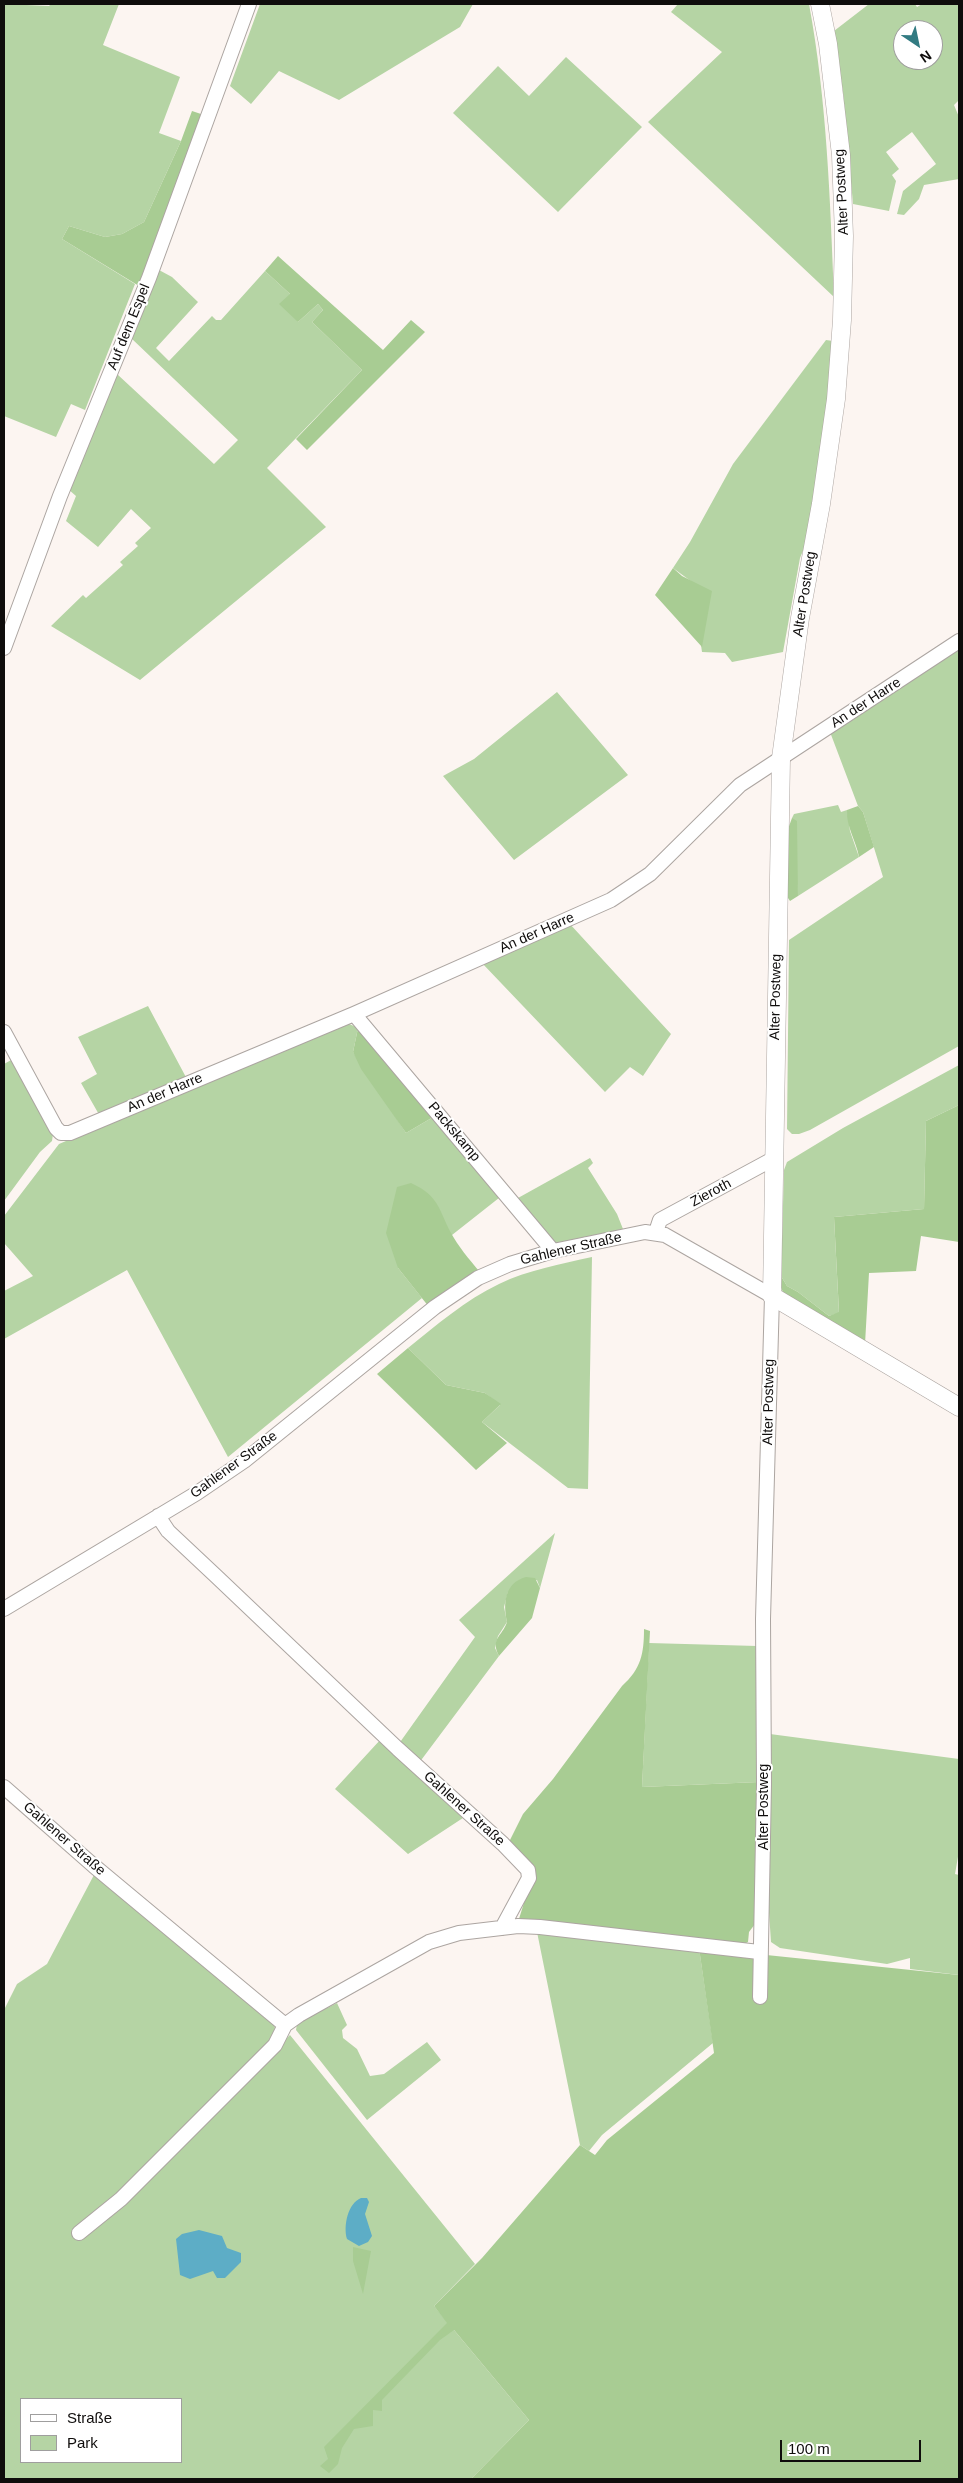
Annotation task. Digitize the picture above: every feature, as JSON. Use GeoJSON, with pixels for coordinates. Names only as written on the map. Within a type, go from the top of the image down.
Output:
{"type":"FeatureCollection","features":[{"type":"Feature","properties":{"kind":"main road","name":"Alter Postweg"},"geometry":{"type":"LineString","coordinates":[[772,1296],[781,758],[800,618],[821,504],[836,399],[842,320],[844,236],[841,155],[832,71],[820,4]]}},
{"type":"Feature","properties":{"kind":"main road"},"geometry":{"type":"LineString","coordinates":[[772,1296],[959,1407]]}},
{"type":"Feature","properties":{"kind":"street","name":"Auf dem Espel"},"geometry":{"type":"LineString","coordinates":[[4,648],[60,496],[148,278],[248,4]]}},
{"type":"Feature","properties":{"kind":"street","name":"An der Harre"},"geometry":{"type":"LineString","coordinates":[[4,1032],[56,1128],[61,1133],[70,1133],[354,1014],[611,900],[650,874],[740,785],[959,641]]}},
{"type":"Feature","properties":{"kind":"street","name":"Packskamp"},"geometry":{"type":"LineString","coordinates":[[354,1014],[553,1251]]}},
{"type":"Feature","properties":{"kind":"street","name":"Zieroth"},"geometry":{"type":"LineString","coordinates":[[656,1232],[660,1220],[773,1159]]}},
{"type":"Feature","properties":{"kind":"street","name":"Gahlener Straße"},"geometry":{"type":"LineString","coordinates":[[4,1610],[244,1461],[435,1307],[478,1278],[510,1264],[553,1251],[645,1232],[656,1232]]}},
{"type":"Feature","properties":{"kind":"street"},"geometry":{"type":"LineString","coordinates":[[656,1232],[772,1296]]}},
{"type":"Feature","properties":{"kind":"street","name":"Alter Postweg"},"geometry":{"type":"LineString","coordinates":[[760,1997],[759,1952],[764,1822],[763,1619],[772,1296]]}},
{"type":"Feature","properties":{"kind":"street","name":"Gahlener Straße"},"geometry":{"type":"LineString","coordinates":[[158,1516],[168,1531],[217,1578],[398,1749],[503,1844],[528,1870],[529,1878],[502,1928]]}},
{"type":"Feature","properties":{"kind":"street","name":"Gahlener Straße"},"geometry":{"type":"LineString","coordinates":[[4,1787],[94,1866],[285,2025]]}},
{"type":"Feature","properties":{"kind":"street"},"geometry":{"type":"LineString","coordinates":[[79,2233],[121,2199],[275,2045],[285,2025],[334,1993],[430,1942],[459,1933],[502,1928],[540,1927],[759,1952]]}},
{"type":"Feature","properties":{"kind":"green space"},"geometry":{"type":"Polygon","coordinates":[[[4,4],[49,6],[51,4],[119,4],[103,45],[180,77],[159,133],[181,141],[144,222],[122,234],[105,237],[69,226],[62,239],[135,284],[85,410],[71,404],[56,437],[4,416],[4,4]]]}},
{"type":"Feature","properties":{"kind":"green space"},"geometry":{"type":"Polygon","coordinates":[[[260,4],[473,4],[460,27],[339,100],[279,71],[251,104],[230,86],[260,4]]]}},
{"type":"Feature","properties":{"kind":"green space"},"geometry":{"type":"Polygon","coordinates":[[[678,4],[809,4],[824,113],[834,297],[648,122],[722,52],[671,12],[678,4]]]}},
{"type":"Feature","properties":{"kind":"green space"},"geometry":{"type":"Polygon","coordinates":[[[869,4],[915,4],[917,7],[922,4],[959,4],[959,100],[954,105],[959,117],[959,179],[924,185],[919,199],[904,215],[897,214],[903,191],[936,164],[912,132],[886,152],[899,169],[892,175],[896,181],[889,211],[853,204],[843,92],[834,31],[869,4]]]}},
{"type":"Feature","properties":{"kind":"green space"},"geometry":{"type":"Polygon","coordinates":[[[566,57],[642,127],[558,212],[453,113],[498,66],[529,96],[566,57]]]}},
{"type":"Feature","properties":{"kind":"green space"},"geometry":{"type":"Polygon","coordinates":[[[192,111],[204,115],[139,286],[62,239],[69,226],[105,237],[122,234],[144,222],[181,141],[192,111]]]}},
{"type":"Feature","properties":{"kind":"green space"},"geometry":{"type":"Polygon","coordinates":[[[278,256],[383,350],[411,320],[425,332],[307,450],[296,439],[362,370],[312,322],[323,310],[318,304],[298,322],[279,304],[290,294],[265,271],[278,256]]]}},
{"type":"Feature","properties":{"kind":"green space"},"geometry":{"type":"Polygon","coordinates":[[[159,270],[172,277],[198,302],[156,348],[169,361],[212,316],[216,320],[221,320],[265,271],[290,294],[298,322],[318,304],[323,310],[312,322],[362,370],[267,468],[326,527],[140,680],[51,626],[83,595],[86,598],[123,565],[120,562],[138,546],[135,543],[151,528],[131,509],[98,547],[66,521],[76,496],[68,489],[117,374],[214,464],[238,440],[131,338],[159,270]]]}},
{"type":"Feature","properties":{"kind":"green space"},"geometry":{"type":"Polygon","coordinates":[[[826,340],[833,341],[836,344],[807,541],[800,558],[783,652],[732,662],[725,653],[702,652],[692,582],[673,568],[690,542],[733,464],[826,340]]]}},
{"type":"Feature","properties":{"kind":"green space"},"geometry":{"type":"Polygon","coordinates":[[[673,568],[682,576],[712,591],[702,647],[655,595],[673,568]]]}},
{"type":"Feature","properties":{"kind":"green space"},"geometry":{"type":"Polygon","coordinates":[[[958,646],[959,1046],[810,1130],[799,1134],[792,1134],[787,1129],[789,940],[883,877],[863,812],[858,806],[830,732],[958,646]]]}},
{"type":"Feature","properties":{"kind":"green space"},"geometry":{"type":"Polygon","coordinates":[[[557,692],[628,775],[514,860],[443,776],[474,759],[557,692]]]}},
{"type":"Feature","properties":{"kind":"green space"},"geometry":{"type":"Polygon","coordinates":[[[838,805],[841,812],[847,810],[850,831],[859,857],[798,896],[792,818],[794,814],[838,805]]]}},
{"type":"Feature","properties":{"kind":"green space"},"geometry":{"type":"Polygon","coordinates":[[[858,806],[863,812],[874,847],[859,857],[847,816],[847,810],[858,806]]]}},
{"type":"Feature","properties":{"kind":"green space"},"geometry":{"type":"Polygon","coordinates":[[[792,818],[797,821],[798,896],[790,901],[788,898],[788,829],[792,818]]]}},
{"type":"Feature","properties":{"kind":"green space"},"geometry":{"type":"Polygon","coordinates":[[[569,923],[671,1034],[643,1076],[630,1067],[605,1092],[481,962],[569,923]]]}},
{"type":"Feature","properties":{"kind":"green space"},"geometry":{"type":"Polygon","coordinates":[[[148,1006],[188,1081],[101,1118],[81,1083],[97,1074],[78,1037],[148,1006]]]}},
{"type":"Feature","properties":{"kind":"green space"},"geometry":{"type":"Polygon","coordinates":[[[345,1022],[358,1028],[353,1052],[406,1133],[435,1116],[504,1194],[452,1235],[398,1268],[422,1298],[228,1457],[127,1270],[4,1339],[4,1291],[33,1276],[4,1243],[4,1216],[59,1144],[345,1022]]]}},
{"type":"Feature","properties":{"kind":"green space"},"geometry":{"type":"Polygon","coordinates":[[[358,1028],[435,1116],[406,1133],[361,1069],[353,1052],[358,1028]]]}},
{"type":"Feature","properties":{"kind":"green space"},"geometry":{"type":"Polygon","coordinates":[[[13,1059],[53,1134],[52,1141],[40,1152],[4,1201],[4,1064],[13,1059]]]}},
{"type":"Feature","properties":{"kind":"green space"},"geometry":{"type":"Polygon","coordinates":[[[959,1065],[959,1105],[926,1121],[924,1209],[834,1217],[839,1313],[829,1316],[798,1292],[787,1286],[781,1276],[784,1170],[787,1162],[843,1128],[959,1065]]]}},
{"type":"Feature","properties":{"kind":"green space"},"geometry":{"type":"Polygon","coordinates":[[[959,1105],[959,1242],[921,1236],[916,1271],[869,1273],[865,1344],[785,1297],[777,1278],[781,1276],[787,1286],[798,1292],[829,1316],[839,1312],[834,1217],[924,1209],[926,1121],[959,1105]]]}},
{"type":"Feature","properties":{"kind":"green space"},"geometry":{"type":"Polygon","coordinates":[[[590,1158],[593,1163],[588,1168],[617,1214],[623,1229],[555,1244],[518,1198],[590,1158]]]}},
{"type":"Feature","properties":{"kind":"green space"},"geometry":{"type":"Polygon","coordinates":[[[411,1183],[433,1198],[454,1238],[479,1271],[429,1307],[398,1268],[386,1233],[397,1187],[411,1183]]]}},
{"type":"Feature","properties":{"kind":"green space"},"geometry":{"type":"Polygon","coordinates":[[[592,1257],[588,1489],[568,1488],[482,1422],[500,1405],[485,1393],[446,1385],[408,1348],[463,1305],[499,1284],[533,1271],[592,1257]]]}},
{"type":"Feature","properties":{"kind":"green space"},"geometry":{"type":"Polygon","coordinates":[[[408,1348],[446,1385],[485,1393],[501,1404],[482,1422],[507,1443],[476,1470],[377,1374],[408,1348]]]}},
{"type":"Feature","properties":{"kind":"green space"},"geometry":{"type":"Polygon","coordinates":[[[555,1533],[540,1588],[537,1580],[508,1592],[504,1607],[507,1622],[498,1636],[495,1648],[499,1656],[419,1763],[398,1745],[475,1637],[459,1620],[555,1533]]]}},
{"type":"Feature","properties":{"kind":"green space"},"geometry":{"type":"Polygon","coordinates":[[[526,1577],[535,1578],[540,1588],[532,1618],[499,1656],[496,1641],[507,1622],[505,1601],[509,1589],[513,1584],[526,1577]]]}},
{"type":"Feature","properties":{"kind":"green space"},"geometry":{"type":"Polygon","coordinates":[[[644,1629],[650,1631],[642,1787],[759,1782],[755,1924],[749,1932],[748,1942],[740,1946],[518,1922],[534,1871],[508,1844],[523,1814],[553,1779],[637,1667],[642,1654],[644,1629]]]}},
{"type":"Feature","properties":{"kind":"green space"},"geometry":{"type":"Polygon","coordinates":[[[649,1643],[757,1646],[759,1782],[642,1787],[649,1643]]]}},
{"type":"Feature","properties":{"kind":"green space"},"geometry":{"type":"Polygon","coordinates":[[[770,1734],[959,1759],[959,1851],[955,1874],[959,1875],[959,1975],[910,1969],[910,1958],[887,1964],[780,1948],[771,1942],[768,1898],[770,1734]]]}},
{"type":"Feature","properties":{"kind":"green space"},"geometry":{"type":"Polygon","coordinates":[[[381,1739],[466,1816],[408,1854],[335,1789],[381,1739]]]}},
{"type":"Feature","properties":{"kind":"green space"},"geometry":{"type":"Polygon","coordinates":[[[95,1873],[273,2021],[275,2028],[271,2042],[86,2235],[290,2035],[475,2264],[434,2306],[529,2420],[471,2479],[4,2479],[4,2010],[17,1984],[47,1964],[95,1873]]]}},
{"type":"Feature","properties":{"kind":"green space"},"geometry":{"type":"Polygon","coordinates":[[[537,1932],[699,1948],[713,2043],[602,2135],[589,2151],[580,2145],[537,1932]]]}},
{"type":"Feature","properties":{"kind":"green space"},"geometry":{"type":"Polygon","coordinates":[[[699,1948],[959,1975],[959,2479],[471,2479],[529,2420],[454,2330],[440,2340],[382,2400],[382,2411],[373,2410],[373,2426],[354,2429],[342,2448],[338,2464],[329,2473],[320,2466],[328,2459],[324,2447],[447,2323],[434,2306],[482,2258],[580,2145],[595,2155],[607,2140],[714,2053],[699,1948]]]}},
{"type":"Feature","properties":{"kind":"green space"},"geometry":{"type":"Polygon","coordinates":[[[324,2002],[327,2008],[337,2003],[347,2025],[342,2030],[343,2038],[357,2049],[370,2076],[384,2074],[427,2042],[441,2060],[367,2120],[296,2030],[297,2024],[324,2002]]]}},
{"type":"Feature","properties":{"kind":"green space"},"geometry":{"type":"Polygon","coordinates":[[[353,2247],[371,2251],[363,2294],[353,2261],[353,2247]]]}},
{"type":"Feature","properties":{"kind":"water"},"geometry":{"type":"Polygon","coordinates":[[[361,2198],[367,2198],[369,2202],[365,2214],[372,2236],[368,2242],[359,2246],[347,2239],[346,2222],[353,2205],[361,2198]]]}},
{"type":"Feature","properties":{"kind":"water"},"geometry":{"type":"Polygon","coordinates":[[[199,2230],[222,2236],[227,2248],[241,2253],[241,2262],[225,2278],[217,2278],[213,2271],[190,2279],[180,2275],[176,2239],[182,2234],[199,2230]]]}}]}
